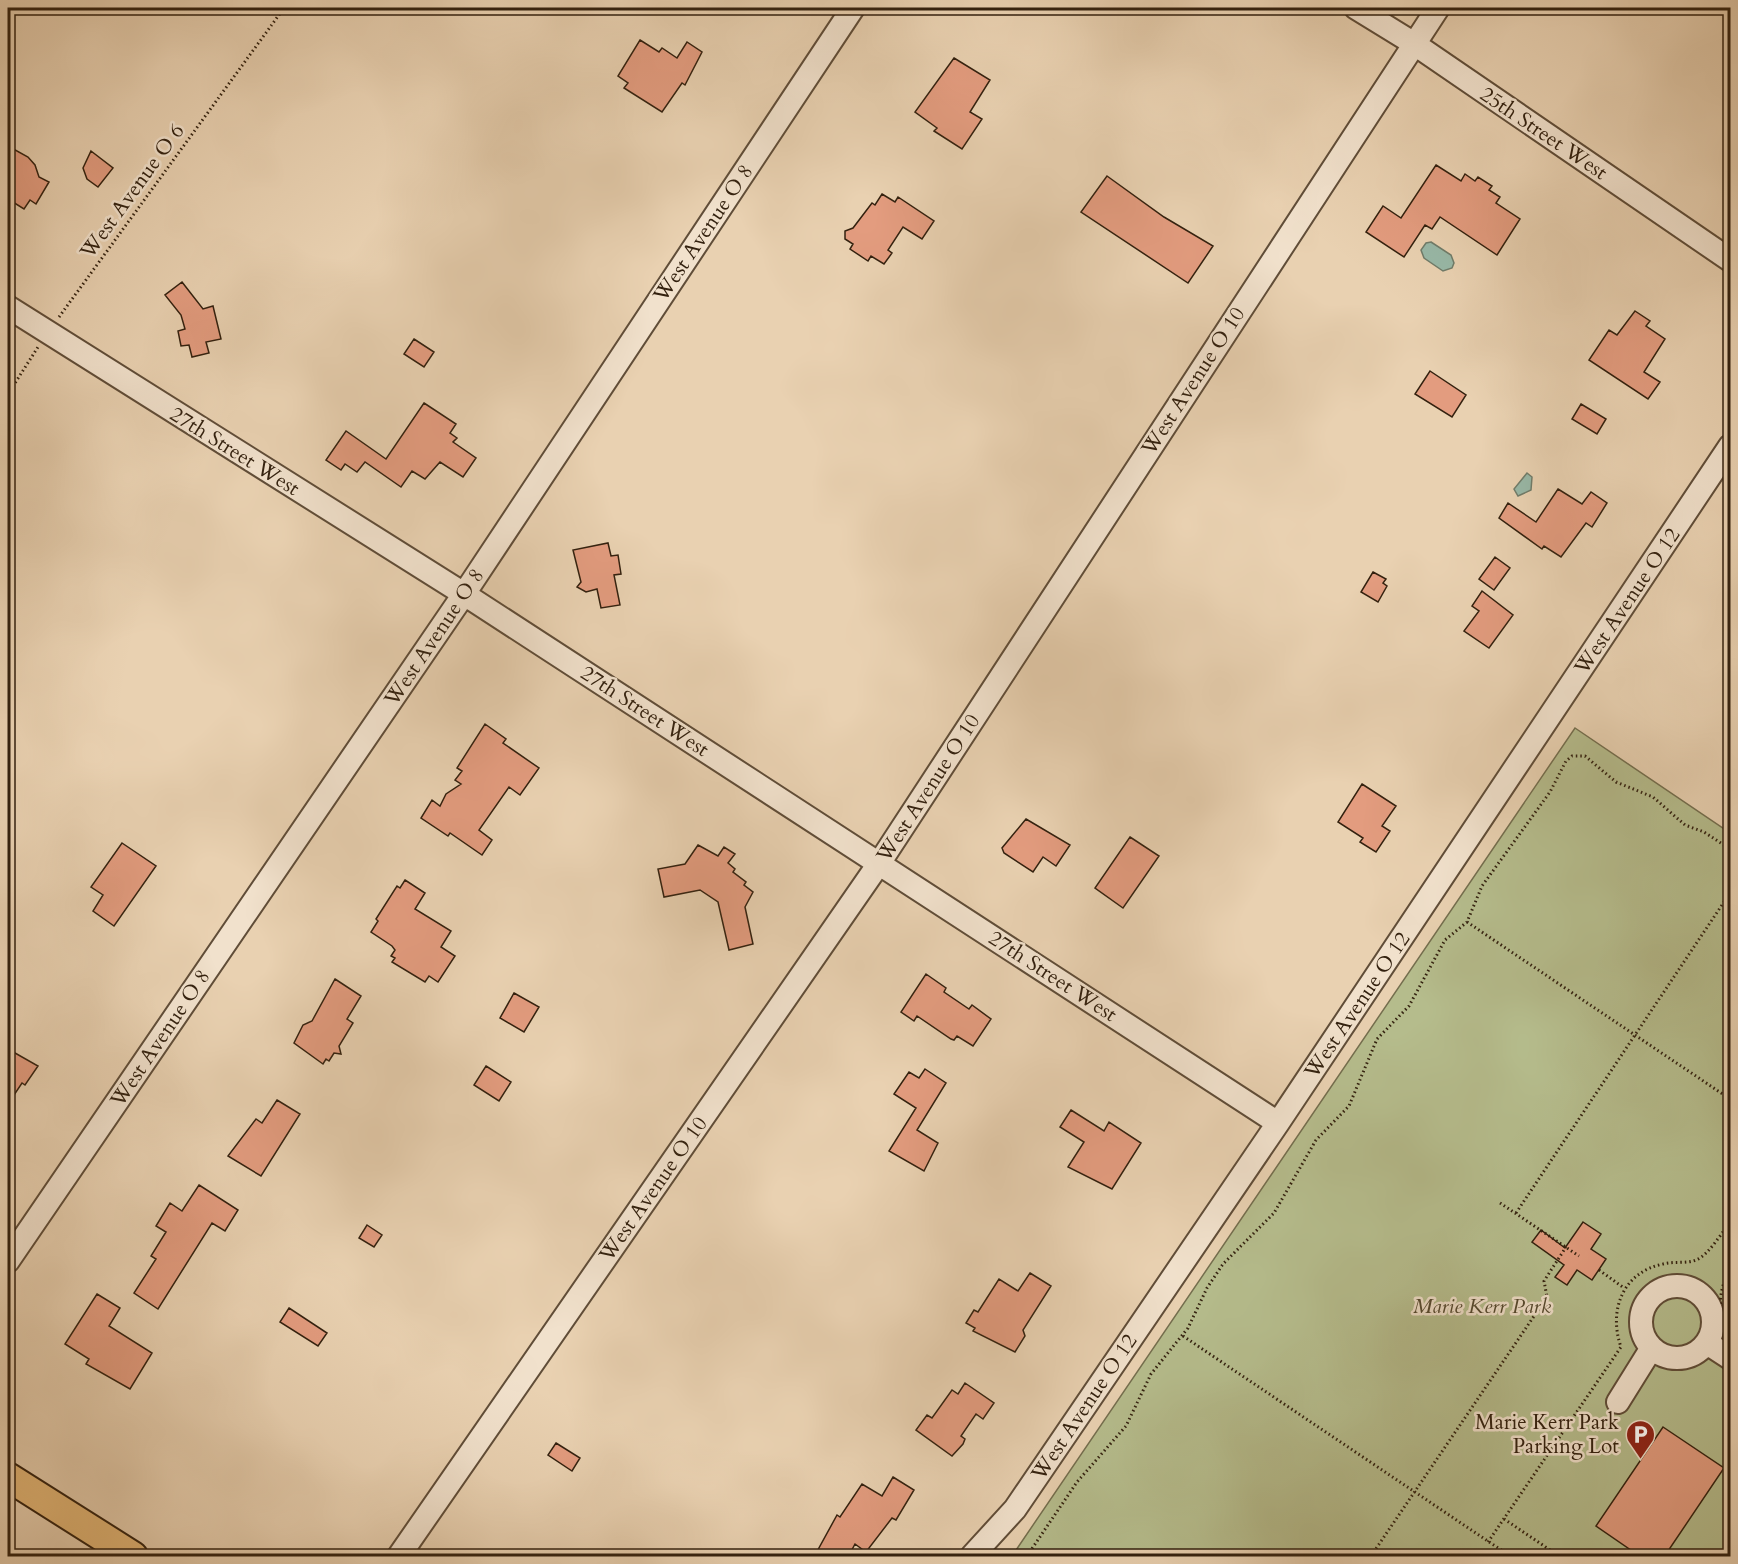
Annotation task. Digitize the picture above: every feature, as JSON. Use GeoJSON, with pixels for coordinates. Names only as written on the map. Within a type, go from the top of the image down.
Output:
{"type":"FeatureCollection","features":[{"type":"Feature","properties":{"kind":"main road"},"geometry":{"type":"LineString","coordinates":[[8,1477],[133,1557]]}},
{"type":"Feature","properties":{"kind":"street","name":"West Avenue O 8"},"geometry":{"type":"LineString","coordinates":[[8,1261],[464,594],[853,8]]}},
{"type":"Feature","properties":{"kind":"street","name":"25th Street West"},"geometry":{"type":"LineString","coordinates":[[1356,8],[1413,44],[1731,260]]}},
{"type":"Feature","properties":{"kind":"street","name":"West Avenue O 10"},"geometry":{"type":"LineString","coordinates":[[399,1557],[880,862],[1438,8]]}},
{"type":"Feature","properties":{"kind":"street","name":"27th Street West"},"geometry":{"type":"LineString","coordinates":[[8,307],[464,594],[880,862],[1278,1123]]}},
{"type":"Feature","properties":{"kind":"street","name":"West Avenue O 12"},"geometry":{"type":"LineString","coordinates":[[972,1557],[1015,1509],[1278,1123],[1731,446]]}},
{"type":"Feature","properties":{"kind":"street"},"geometry":{"type":"LineString","coordinates":[[1674,1286],[1698,1292],[1712,1310],[1714,1321],[1707,1343],[1699,1352],[1687,1358],[1674,1359],[1662,1356],[1652,1349],[1641,1328],[1641,1316],[1653,1295],[1674,1286]]}},
{"type":"Feature","properties":{"kind":"street"},"geometry":{"type":"LineString","coordinates":[[1707,1343],[1731,1358]]}},
{"type":"Feature","properties":{"kind":"street"},"geometry":{"type":"LineString","coordinates":[[1618,1402],[1652,1349]]}},
{"type":"Feature","properties":{"kind":"path","name":"West Avenue O 6"},"geometry":{"type":"LineString","coordinates":[[8,394],[47,333],[284,8]]}},
{"type":"Feature","properties":{"kind":"path"},"geometry":{"type":"LineString","coordinates":[[1027,1557],[1077,1482],[1120,1435],[1151,1374],[1183,1336],[1207,1288],[1223,1264],[1274,1213],[1316,1140],[1349,1106],[1361,1083],[1371,1050],[1377,1039],[1409,1006],[1439,948],[1467,922],[1476,894],[1550,792],[1566,761],[1580,754],[1589,758],[1616,783],[1648,794],[1685,825],[1704,832],[1731,849]]}},
{"type":"Feature","properties":{"kind":"path"},"geometry":{"type":"LineString","coordinates":[[1516,1213],[1731,893]]}},
{"type":"Feature","properties":{"kind":"path"},"geometry":{"type":"LineString","coordinates":[[1467,922],[1731,1099]]}},
{"type":"Feature","properties":{"kind":"path"},"geometry":{"type":"LineString","coordinates":[[1500,1203],[1579,1256]]}},
{"type":"Feature","properties":{"kind":"path"},"geometry":{"type":"LineString","coordinates":[[1488,1542],[1621,1347],[1615,1318],[1624,1289],[1639,1274],[1655,1266],[1698,1259],[1731,1222]]}},
{"type":"Feature","properties":{"kind":"path"},"geometry":{"type":"LineString","coordinates":[[1371,1557],[1547,1297],[1544,1281],[1566,1247]]}},
{"type":"Feature","properties":{"kind":"path"},"geometry":{"type":"LineString","coordinates":[[1599,1270],[1624,1289]]}},
{"type":"Feature","properties":{"kind":"path"},"geometry":{"type":"LineString","coordinates":[[1731,1270],[1724,1284],[1720,1304],[1724,1325],[1731,1336]]}},
{"type":"Feature","properties":{"kind":"path"},"geometry":{"type":"LineString","coordinates":[[1183,1336],[1510,1557]]}},
{"type":"Feature","properties":{"kind":"path"},"geometry":{"type":"LineString","coordinates":[[1504,1519],[1559,1557]]}},
{"type":"Feature","properties":{"kind":"green space","name":"Marie Kerr Park"},"geometry":{"type":"Polygon","coordinates":[[[1575,728],[1730,833],[1730,1556],[1012,1556],[1575,728]]]}},
{"type":"Feature","properties":{"kind":"shaded area"},"geometry":{"type":"Polygon","coordinates":[[[1431,242],[1451,255],[1454,263],[1452,268],[1443,271],[1424,258],[1421,250],[1426,243],[1431,242]]]}},
{"type":"Feature","properties":{"kind":"shaded area"},"geometry":{"type":"Polygon","coordinates":[[[1527,473],[1532,477],[1531,490],[1518,496],[1514,489],[1527,473]]]}},
{"type":"Feature","properties":{"kind":"building"},"geometry":{"type":"Polygon","coordinates":[[[640,40],[659,52],[662,48],[677,58],[687,42],[702,52],[685,85],[682,83],[662,112],[624,88],[628,83],[618,76],[640,40]]]}},
{"type":"Feature","properties":{"kind":"building"},"geometry":{"type":"Polygon","coordinates":[[[954,58],[990,80],[970,112],[982,119],[962,149],[934,131],[937,128],[915,112],[954,58]]]}},
{"type":"Feature","properties":{"kind":"building"},"geometry":{"type":"Polygon","coordinates":[[[8,146],[28,157],[35,165],[39,177],[49,182],[36,204],[30,200],[24,209],[8,199],[8,146]]]}},
{"type":"Feature","properties":{"kind":"building"},"geometry":{"type":"Polygon","coordinates":[[[91,151],[113,168],[98,187],[87,179],[83,168],[91,151]]]}},
{"type":"Feature","properties":{"kind":"building"},"geometry":{"type":"Polygon","coordinates":[[[1436,165],[1461,181],[1465,174],[1475,181],[1478,177],[1492,186],[1489,190],[1500,197],[1496,203],[1520,219],[1497,255],[1440,217],[1432,229],[1425,225],[1404,257],[1366,232],[1383,206],[1401,218],[1436,165]]]}},
{"type":"Feature","properties":{"kind":"building"},"geometry":{"type":"Polygon","coordinates":[[[1107,176],[1164,217],[1213,246],[1188,283],[1081,212],[1107,176]]]}},
{"type":"Feature","properties":{"kind":"building"},"geometry":{"type":"Polygon","coordinates":[[[882,194],[895,202],[898,197],[934,221],[922,239],[903,227],[888,250],[892,253],[884,264],[871,256],[868,261],[850,249],[853,244],[845,239],[845,231],[853,228],[872,203],[875,205],[882,194]]]}},
{"type":"Feature","properties":{"kind":"building"},"geometry":{"type":"Polygon","coordinates":[[[182,282],[203,309],[213,306],[221,339],[206,342],[209,353],[192,357],[189,345],[181,346],[178,331],[185,329],[181,315],[165,295],[182,282]]]}},
{"type":"Feature","properties":{"kind":"building"},"geometry":{"type":"Polygon","coordinates":[[[1635,311],[1650,321],[1646,326],[1665,339],[1644,372],[1660,382],[1648,399],[1589,360],[1609,330],[1617,335],[1635,311]]]}},
{"type":"Feature","properties":{"kind":"building"},"geometry":{"type":"Polygon","coordinates":[[[414,339],[434,352],[424,367],[404,354],[414,339]]]}},
{"type":"Feature","properties":{"kind":"building"},"geometry":{"type":"Polygon","coordinates":[[[1430,371],[1466,395],[1452,417],[1415,394],[1430,371]]]}},
{"type":"Feature","properties":{"kind":"building"},"geometry":{"type":"Polygon","coordinates":[[[424,403],[456,424],[450,433],[457,438],[453,442],[476,458],[463,477],[440,462],[425,479],[412,471],[401,487],[365,462],[357,472],[345,464],[341,470],[326,460],[346,431],[386,459],[424,403]]]}},
{"type":"Feature","properties":{"kind":"building"},"geometry":{"type":"Polygon","coordinates":[[[1581,404],[1606,419],[1597,434],[1572,419],[1581,404]]]}},
{"type":"Feature","properties":{"kind":"building"},"geometry":{"type":"Polygon","coordinates":[[[1558,489],[1582,504],[1591,492],[1607,503],[1592,527],[1586,523],[1561,557],[1544,546],[1542,549],[1499,518],[1508,503],[1536,522],[1558,489]]]}},
{"type":"Feature","properties":{"kind":"building"},"geometry":{"type":"Polygon","coordinates":[[[608,543],[611,556],[618,555],[621,574],[614,575],[620,605],[601,608],[597,589],[586,592],[577,587],[581,582],[573,550],[608,543]]]}},
{"type":"Feature","properties":{"kind":"building"},"geometry":{"type":"Polygon","coordinates":[[[1495,557],[1510,568],[1494,590],[1479,579],[1495,557]]]}},
{"type":"Feature","properties":{"kind":"building"},"geometry":{"type":"Polygon","coordinates":[[[1373,572],[1386,579],[1383,583],[1387,586],[1378,602],[1361,592],[1373,572]]]}},
{"type":"Feature","properties":{"kind":"building"},"geometry":{"type":"Polygon","coordinates":[[[1482,591],[1513,615],[1489,648],[1464,631],[1479,611],[1472,606],[1482,591]]]}},
{"type":"Feature","properties":{"kind":"building"},"geometry":{"type":"Polygon","coordinates":[[[485,724],[506,739],[503,743],[539,768],[520,795],[509,787],[479,830],[492,840],[482,855],[450,833],[448,836],[421,818],[432,800],[440,806],[446,794],[461,784],[455,780],[462,771],[457,768],[485,724]]]}},
{"type":"Feature","properties":{"kind":"building"},"geometry":{"type":"Polygon","coordinates":[[[1362,784],[1396,806],[1382,826],[1390,831],[1376,852],[1360,842],[1363,838],[1338,822],[1362,784]]]}},
{"type":"Feature","properties":{"kind":"building"},"geometry":{"type":"Polygon","coordinates":[[[1026,819],[1070,845],[1056,866],[1043,857],[1033,872],[1004,853],[1002,848],[1026,819]]]}},
{"type":"Feature","properties":{"kind":"building"},"geometry":{"type":"Polygon","coordinates":[[[1130,837],[1159,856],[1123,908],[1095,888],[1130,837]]]}},
{"type":"Feature","properties":{"kind":"building"},"geometry":{"type":"Polygon","coordinates":[[[122,843],[156,866],[114,926],[93,911],[103,895],[91,887],[122,843]]]}},
{"type":"Feature","properties":{"kind":"building"},"geometry":{"type":"Polygon","coordinates":[[[698,845],[718,856],[724,847],[735,854],[728,863],[735,869],[733,872],[746,882],[744,885],[753,892],[745,907],[753,944],[729,950],[718,902],[700,890],[664,897],[658,869],[685,864],[698,845]]]}},
{"type":"Feature","properties":{"kind":"building"},"geometry":{"type":"Polygon","coordinates":[[[405,880],[425,893],[415,909],[451,931],[441,947],[455,956],[438,982],[429,976],[425,982],[392,962],[395,958],[391,956],[395,950],[371,932],[378,921],[376,919],[397,886],[400,888],[405,880]]]}},
{"type":"Feature","properties":{"kind":"building"},"geometry":{"type":"Polygon","coordinates":[[[926,974],[946,988],[944,992],[969,1009],[972,1005],[991,1019],[973,1046],[957,1036],[954,1040],[951,1039],[917,1016],[914,1021],[901,1012],[926,974]]]}},
{"type":"Feature","properties":{"kind":"building"},"geometry":{"type":"Polygon","coordinates":[[[335,979],[361,996],[347,1019],[353,1023],[339,1046],[341,1054],[334,1053],[329,1061],[326,1059],[323,1064],[294,1043],[303,1025],[312,1021],[335,979]]]}},
{"type":"Feature","properties":{"kind":"building"},"geometry":{"type":"Polygon","coordinates":[[[514,993],[539,1007],[524,1032],[500,1018],[514,993]]]}},
{"type":"Feature","properties":{"kind":"building"},"geometry":{"type":"Polygon","coordinates":[[[8,1049],[38,1066],[25,1085],[22,1083],[8,1104],[8,1049]]]}},
{"type":"Feature","properties":{"kind":"building"},"geometry":{"type":"Polygon","coordinates":[[[486,1066],[511,1082],[499,1101],[474,1085],[486,1066]]]}},
{"type":"Feature","properties":{"kind":"building"},"geometry":{"type":"Polygon","coordinates":[[[925,1069],[946,1083],[917,1130],[938,1143],[924,1171],[889,1151],[916,1108],[894,1094],[909,1072],[919,1078],[925,1069]]]}},
{"type":"Feature","properties":{"kind":"building"},"geometry":{"type":"Polygon","coordinates":[[[277,1100],[300,1114],[261,1176],[228,1156],[256,1119],[262,1123],[277,1100]]]}},
{"type":"Feature","properties":{"kind":"building"},"geometry":{"type":"Polygon","coordinates":[[[1071,1110],[1104,1131],[1109,1122],[1141,1143],[1112,1189],[1068,1167],[1084,1142],[1060,1127],[1071,1110]]]}},
{"type":"Feature","properties":{"kind":"building"},"geometry":{"type":"Polygon","coordinates":[[[199,1185],[238,1210],[225,1231],[212,1223],[158,1309],[134,1293],[156,1259],[151,1256],[166,1232],[156,1226],[170,1203],[182,1211],[199,1185]]]}},
{"type":"Feature","properties":{"kind":"building"},"geometry":{"type":"Polygon","coordinates":[[[1583,1222],[1601,1234],[1591,1249],[1606,1259],[1592,1280],[1577,1270],[1567,1285],[1555,1277],[1564,1265],[1532,1242],[1541,1230],[1565,1248],[1583,1222]]]}},
{"type":"Feature","properties":{"kind":"building"},"geometry":{"type":"Polygon","coordinates":[[[367,1225],[382,1235],[374,1247],[359,1238],[367,1225]]]}},
{"type":"Feature","properties":{"kind":"building"},"geometry":{"type":"Polygon","coordinates":[[[1030,1273],[1051,1286],[1023,1330],[1025,1336],[1015,1352],[973,1331],[975,1328],[966,1323],[974,1310],[978,1312],[999,1279],[1018,1291],[1030,1273]]]}},
{"type":"Feature","properties":{"kind":"building"},"geometry":{"type":"Polygon","coordinates":[[[97,1294],[120,1308],[109,1326],[152,1353],[130,1389],[86,1364],[89,1359],[65,1344],[97,1294]]]}},
{"type":"Feature","properties":{"kind":"building"},"geometry":{"type":"Polygon","coordinates":[[[289,1308],[327,1333],[318,1346],[280,1322],[289,1308]]]}},
{"type":"Feature","properties":{"kind":"building"},"geometry":{"type":"Polygon","coordinates":[[[965,1383],[994,1403],[983,1419],[976,1414],[961,1436],[965,1439],[963,1444],[952,1456],[916,1430],[927,1415],[932,1418],[952,1390],[958,1394],[965,1383]]]}},
{"type":"Feature","properties":{"kind":"building"},"geometry":{"type":"Polygon","coordinates":[[[1663,1427],[1724,1468],[1664,1557],[1641,1557],[1596,1526],[1663,1427]]]}},
{"type":"Feature","properties":{"kind":"building"},"geometry":{"type":"Polygon","coordinates":[[[556,1443],[580,1458],[572,1471],[548,1455],[556,1443]]]}},
{"type":"Feature","properties":{"kind":"building"},"geometry":{"type":"Polygon","coordinates":[[[893,1477],[914,1490],[896,1520],[892,1518],[866,1552],[855,1544],[848,1557],[814,1557],[837,1515],[840,1517],[862,1484],[882,1496],[893,1477]]]}},
{"type":"Feature","properties":{"kind":"place","name":"Marie Kerr Park Parking Lot"},"geometry":{"type":"Point","coordinates":[1640,1460]}}]}
